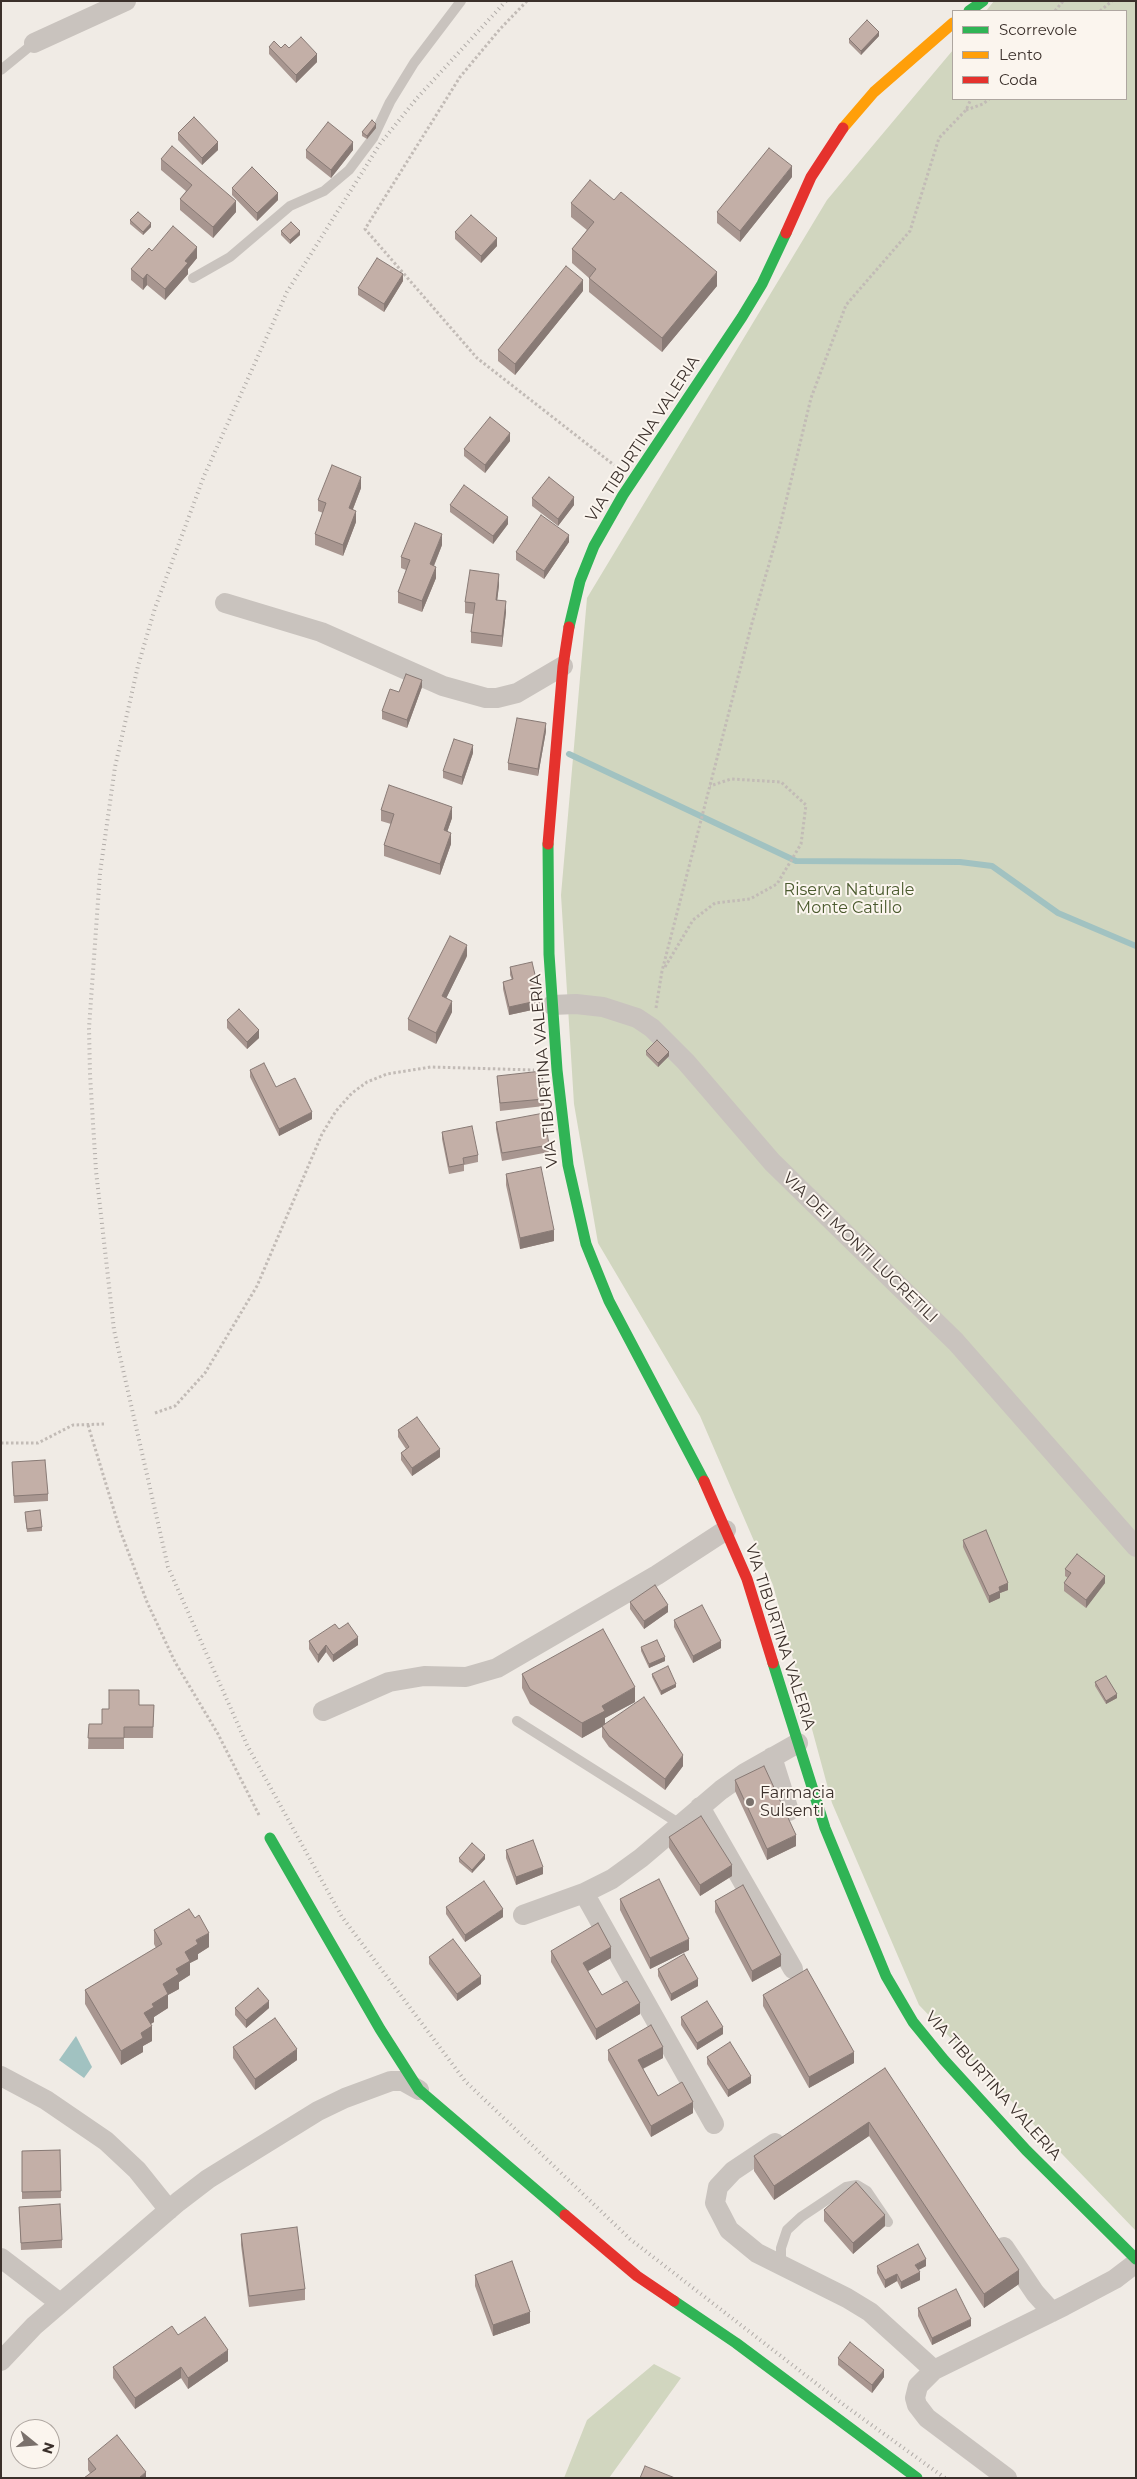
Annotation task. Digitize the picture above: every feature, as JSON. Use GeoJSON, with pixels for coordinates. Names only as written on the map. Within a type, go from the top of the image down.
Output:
{"type":"FeatureCollection","features":[{"type":"Feature","properties":{"kind":"main road"},"geometry":{"type":"LineString","coordinates":[[970,10],[983,1]]}},
{"type":"Feature","properties":{"kind":"main road","name":"VIA TIBURTINA VALERIA"},"geometry":{"type":"LineString","coordinates":[[952,24],[874,92],[836,137],[811,177],[777,256],[754,298],[632,479],[603,530],[580,581],[570,617],[563,666],[548,833],[552,1005],[557,1070],[568,1165],[591,1258],[609,1301],[681,1432],[747,1579],[825,1828],[874,1948],[895,1992],[913,2022],[938,2054],[1026,2150],[1136,2261]]}},
{"type":"Feature","properties":{"kind":"main road"},"geometry":{"type":"LineString","coordinates":[[270,1838],[380,2029],[418,2090],[638,2276],[736,2343],[917,2478]]}},
{"type":"Feature","properties":{"kind":"street"},"geometry":{"type":"LineString","coordinates":[[34,44],[126,1]]}},
{"type":"Feature","properties":{"kind":"street"},"geometry":{"type":"LineString","coordinates":[[225,603],[320,632],[443,686],[475,696],[497,698],[517,693],[563,666]]}},
{"type":"Feature","properties":{"kind":"street","name":"VIA DEI MONTI LUCRETILI"},"geometry":{"type":"LineString","coordinates":[[552,1005],[576,1004],[603,1007],[637,1018],[652,1028],[696,1073],[767,1157],[956,1342],[1136,1547]]}},
{"type":"Feature","properties":{"kind":"street"},"geometry":{"type":"LineString","coordinates":[[323,1711],[389,1682],[412,1677],[466,1677],[497,1668],[657,1575],[726,1530]]}},
{"type":"Feature","properties":{"kind":"street"},"geometry":{"type":"LineString","coordinates":[[523,1915],[604,1884],[627,1869],[738,1777],[798,1743]]}},
{"type":"Feature","properties":{"kind":"street"},"geometry":{"type":"LineString","coordinates":[[772,1757],[789,1811]]}},
{"type":"Feature","properties":{"kind":"street"},"geometry":{"type":"LineString","coordinates":[[700,1807],[793,1969]]}},
{"type":"Feature","properties":{"kind":"street"},"geometry":{"type":"LineString","coordinates":[[584,1893],[714,2124]]}},
{"type":"Feature","properties":{"kind":"street"},"geometry":{"type":"LineString","coordinates":[[1,2076],[46,2100],[106,2141],[137,2170],[169,2210]]}},
{"type":"Feature","properties":{"kind":"street"},"geometry":{"type":"LineString","coordinates":[[1,2361],[34,2326],[60,2303],[208,2179],[329,2105],[391,2081],[402,2081],[418,2090]]}},
{"type":"Feature","properties":{"kind":"street"},"geometry":{"type":"LineString","coordinates":[[790,2134],[727,2176],[718,2187],[715,2198],[719,2215],[738,2240],[757,2253],[847,2298],[870,2312],[934,2370]]}},
{"type":"Feature","properties":{"kind":"street"},"geometry":{"type":"LineString","coordinates":[[992,2228],[1035,2293],[1052,2312]]}},
{"type":"Feature","properties":{"kind":"street"},"geometry":{"type":"LineString","coordinates":[[1,2258],[60,2303]]}},
{"type":"Feature","properties":{"kind":"street"},"geometry":{"type":"LineString","coordinates":[[1007,2478],[928,2418],[917,2405],[915,2398],[918,2386],[934,2370],[1114,2280],[1136,2261]]}},
{"type":"Feature","properties":{"kind":"lane"},"geometry":{"type":"LineString","coordinates":[[193,278],[230,256],[290,206],[324,191],[349,170],[373,138],[390,102],[414,62],[461,1]]}},
{"type":"Feature","properties":{"kind":"lane"},"geometry":{"type":"LineString","coordinates":[[1,70],[34,44]]}},
{"type":"Feature","properties":{"kind":"lane"},"geometry":{"type":"LineString","coordinates":[[516,1721],[680,1824]]}},
{"type":"Feature","properties":{"kind":"lane"},"geometry":{"type":"LineString","coordinates":[[781,2266],[781,2248],[787,2230],[801,2217],[846,2187],[858,2186],[867,2191],[888,2222]]}},
{"type":"Feature","properties":{"kind":"path"},"geometry":{"type":"LineString","coordinates":[[527,1],[500,29],[460,77],[365,229],[477,358],[632,479]]}},
{"type":"Feature","properties":{"kind":"path"},"geometry":{"type":"LineString","coordinates":[[1101,10],[1112,1]]}},
{"type":"Feature","properties":{"kind":"path"},"geometry":{"type":"LineString","coordinates":[[652,1028],[662,971],[752,623],[780,526],[810,398],[846,305],[910,231],[939,138],[966,110],[970,100]]}},
{"type":"Feature","properties":{"kind":"path"},"geometry":{"type":"LineString","coordinates":[[966,110],[983,104],[988,100]]}},
{"type":"Feature","properties":{"kind":"path"},"geometry":{"type":"LineString","coordinates":[[662,971],[693,920],[715,903],[750,899],[776,884],[801,844],[806,805],[781,782],[731,779],[710,786]]}},
{"type":"Feature","properties":{"kind":"path"},"geometry":{"type":"LineString","coordinates":[[155,1413],[175,1406],[205,1373],[257,1286],[322,1134],[336,1111],[352,1093],[367,1082],[387,1074],[431,1067],[557,1070]]}},
{"type":"Feature","properties":{"kind":"path"},"geometry":{"type":"LineString","coordinates":[[1,1444],[38,1443],[74,1425],[104,1424]]}},
{"type":"Feature","properties":{"kind":"path"},"geometry":{"type":"LineString","coordinates":[[88,1425],[120,1530],[147,1602],[175,1662],[218,1734],[270,1838]]}},
{"type":"Feature","properties":{"kind":"green space","name":"Riserva Naturale Monte Catillo"},"geometry":{"type":"Polygon","coordinates":[[[994,1],[1136,1],[1136,2231],[919,2005],[832,1803],[773,1585],[700,1416],[598,1243],[574,1104],[561,895],[587,598],[827,200],[952,51],[952,100],[1127,100],[1127,10],[987,10],[994,1]]]}},
{"type":"Feature","properties":{"kind":"green space"},"geometry":{"type":"Polygon","coordinates":[[[654,2364],[681,2378],[609,2478],[564,2478],[587,2420],[654,2364]]]}},
{"type":"Feature","properties":{"kind":"water"},"geometry":{"type":"Polygon","coordinates":[[[76,2036],[92,2067],[84,2078],[59,2060],[76,2036]]]}},
{"type":"Feature","properties":{"kind":"building"},"geometry":{"type":"Polygon","coordinates":[[[867,20],[879,32],[861,51],[849,39],[867,20]]]}},
{"type":"Feature","properties":{"kind":"building"},"geometry":{"type":"Polygon","coordinates":[[[301,37],[317,54],[296,75],[269,47],[274,41],[281,48],[285,44],[289,48],[301,37]]]}},
{"type":"Feature","properties":{"kind":"building"},"geometry":{"type":"Polygon","coordinates":[[[194,117],[218,142],[202,158],[178,133],[194,117]]]}},
{"type":"Feature","properties":{"kind":"building"},"geometry":{"type":"Polygon","coordinates":[[[372,120],[376,124],[367,136],[362,132],[372,120]]]}},
{"type":"Feature","properties":{"kind":"building"},"geometry":{"type":"Polygon","coordinates":[[[328,122],[353,142],[331,170],[306,150],[328,122]]]}},
{"type":"Feature","properties":{"kind":"building"},"geometry":{"type":"Polygon","coordinates":[[[172,146],[236,201],[213,227],[180,199],[192,185],[161,159],[172,146]]]}},
{"type":"Feature","properties":{"kind":"building"},"geometry":{"type":"Polygon","coordinates":[[[769,148],[792,166],[740,231],[717,212],[769,148]]]}},
{"type":"Feature","properties":{"kind":"building"},"geometry":{"type":"Polygon","coordinates":[[[252,167],[278,193],[257,213],[232,188],[252,167]]]}},
{"type":"Feature","properties":{"kind":"building"},"geometry":{"type":"Polygon","coordinates":[[[590,180],[614,200],[621,192],[717,272],[662,338],[589,278],[596,269],[572,249],[594,222],[571,203],[590,180]]]}},
{"type":"Feature","properties":{"kind":"building"},"geometry":{"type":"Polygon","coordinates":[[[138,212],[151,223],[143,232],[130,220],[138,212]]]}},
{"type":"Feature","properties":{"kind":"building"},"geometry":{"type":"Polygon","coordinates":[[[471,215],[497,238],[481,256],[455,232],[471,215]]]}},
{"type":"Feature","properties":{"kind":"building"},"geometry":{"type":"Polygon","coordinates":[[[291,222],[300,231],[290,240],[281,231],[291,222]]]}},
{"type":"Feature","properties":{"kind":"building"},"geometry":{"type":"Polygon","coordinates":[[[173,226],[197,247],[185,261],[188,263],[165,289],[147,274],[143,279],[131,269],[149,248],[152,251],[173,226]]]}},
{"type":"Feature","properties":{"kind":"building"},"geometry":{"type":"Polygon","coordinates":[[[377,258],[403,274],[384,304],[358,288],[377,258]]]}},
{"type":"Feature","properties":{"kind":"building"},"geometry":{"type":"Polygon","coordinates":[[[566,266],[583,280],[515,364],[498,350],[566,266]]]}},
{"type":"Feature","properties":{"kind":"building"},"geometry":{"type":"Polygon","coordinates":[[[490,417],[510,433],[485,465],[464,449],[490,417]]]}},
{"type":"Feature","properties":{"kind":"building"},"geometry":{"type":"Polygon","coordinates":[[[332,465],[361,477],[349,508],[356,511],[343,545],[315,534],[326,503],[318,500],[332,465]]]}},
{"type":"Feature","properties":{"kind":"building"},"geometry":{"type":"Polygon","coordinates":[[[549,477],[574,497],[558,519],[532,498],[549,477]]]}},
{"type":"Feature","properties":{"kind":"building"},"geometry":{"type":"Polygon","coordinates":[[[464,485],[508,517],[493,536],[450,505],[464,485]]]}},
{"type":"Feature","properties":{"kind":"building"},"geometry":{"type":"Polygon","coordinates":[[[541,515],[569,535],[544,571],[516,552],[541,515]]]}},
{"type":"Feature","properties":{"kind":"building"},"geometry":{"type":"Polygon","coordinates":[[[415,523],[442,534],[430,564],[436,567],[422,601],[398,592],[410,560],[401,557],[415,523]]]}},
{"type":"Feature","properties":{"kind":"building"},"geometry":{"type":"Polygon","coordinates":[[[470,570],[499,574],[496,600],[506,601],[502,636],[471,632],[475,603],[465,602],[470,570]]]}},
{"type":"Feature","properties":{"kind":"building"},"geometry":{"type":"Polygon","coordinates":[[[406,674],[422,680],[407,720],[382,711],[390,689],[399,692],[406,674]]]}},
{"type":"Feature","properties":{"kind":"building"},"geometry":{"type":"Polygon","coordinates":[[[517,718],[546,723],[538,769],[508,763],[517,718]]]}},
{"type":"Feature","properties":{"kind":"building"},"geometry":{"type":"Polygon","coordinates":[[[454,739],[473,745],[462,777],[443,771],[454,739]]]}},
{"type":"Feature","properties":{"kind":"building"},"geometry":{"type":"Polygon","coordinates":[[[389,785],[452,807],[444,830],[451,833],[440,864],[384,845],[394,814],[381,810],[389,785]]]}},
{"type":"Feature","properties":{"kind":"building"},"geometry":{"type":"Polygon","coordinates":[[[450,936],[467,945],[442,996],[452,1001],[436,1033],[408,1019],[450,936]]]}},
{"type":"Feature","properties":{"kind":"building"},"geometry":{"type":"Polygon","coordinates":[[[532,962],[541,1000],[509,1007],[503,982],[513,979],[510,967],[532,962]]]}},
{"type":"Feature","properties":{"kind":"building"},"geometry":{"type":"Polygon","coordinates":[[[239,1009],[259,1030],[247,1042],[227,1020],[239,1009]]]}},
{"type":"Feature","properties":{"kind":"building"},"geometry":{"type":"Polygon","coordinates":[[[657,1040],[669,1052],[658,1063],[646,1051],[657,1040]]]}},
{"type":"Feature","properties":{"kind":"building"},"geometry":{"type":"Polygon","coordinates":[[[264,1063],[276,1087],[295,1078],[312,1112],[279,1129],[250,1070],[264,1063]]]}},
{"type":"Feature","properties":{"kind":"building"},"geometry":{"type":"Polygon","coordinates":[[[542,1071],[544,1099],[500,1103],[497,1076],[542,1071]]]}},
{"type":"Feature","properties":{"kind":"building"},"geometry":{"type":"Polygon","coordinates":[[[544,1113],[549,1145],[502,1153],[496,1122],[544,1113]]]}},
{"type":"Feature","properties":{"kind":"building"},"geometry":{"type":"Polygon","coordinates":[[[472,1126],[478,1155],[463,1158],[464,1164],[449,1167],[442,1132],[472,1126]]]}},
{"type":"Feature","properties":{"kind":"building"},"geometry":{"type":"Polygon","coordinates":[[[541,1167],[554,1230],[520,1238],[506,1174],[541,1167]]]}},
{"type":"Feature","properties":{"kind":"building"},"geometry":{"type":"Polygon","coordinates":[[[417,1417],[440,1449],[412,1468],[401,1453],[409,1447],[398,1430],[417,1417]]]}},
{"type":"Feature","properties":{"kind":"building"},"geometry":{"type":"Polygon","coordinates":[[[45,1460],[48,1494],[14,1496],[12,1462],[45,1460]]]}},
{"type":"Feature","properties":{"kind":"building"},"geometry":{"type":"Polygon","coordinates":[[[40,1510],[42,1527],[27,1529],[25,1512],[40,1510]]]}},
{"type":"Feature","properties":{"kind":"building"},"geometry":{"type":"Polygon","coordinates":[[[986,1530],[1008,1583],[999,1587],[1000,1591],[989,1596],[963,1540],[986,1530]]]}},
{"type":"Feature","properties":{"kind":"building"},"geometry":{"type":"Polygon","coordinates":[[[1077,1554],[1105,1576],[1086,1600],[1064,1583],[1071,1573],[1065,1569],[1077,1554]]]}},
{"type":"Feature","properties":{"kind":"building"},"geometry":{"type":"Polygon","coordinates":[[[655,1585],[668,1605],[644,1621],[630,1602],[655,1585]]]}},
{"type":"Feature","properties":{"kind":"building"},"geometry":{"type":"Polygon","coordinates":[[[702,1605],[721,1641],[693,1656],[674,1620],[702,1605]]]}},
{"type":"Feature","properties":{"kind":"building"},"geometry":{"type":"Polygon","coordinates":[[[348,1623],[358,1637],[333,1655],[326,1645],[318,1655],[309,1641],[335,1624],[339,1629],[348,1623]]]}},
{"type":"Feature","properties":{"kind":"building"},"geometry":{"type":"Polygon","coordinates":[[[603,1629],[635,1687],[602,1706],[605,1711],[582,1723],[530,1689],[522,1674],[603,1629]]]}},
{"type":"Feature","properties":{"kind":"building"},"geometry":{"type":"Polygon","coordinates":[[[657,1640],[665,1657],[649,1664],[641,1647],[657,1640]]]}},
{"type":"Feature","properties":{"kind":"building"},"geometry":{"type":"Polygon","coordinates":[[[668,1666],[676,1684],[661,1691],[652,1674],[668,1666]]]}},
{"type":"Feature","properties":{"kind":"building"},"geometry":{"type":"Polygon","coordinates":[[[1106,1676],[1117,1694],[1106,1701],[1095,1682],[1106,1676]]]}},
{"type":"Feature","properties":{"kind":"building"},"geometry":{"type":"Polygon","coordinates":[[[109,1690],[139,1690],[139,1705],[154,1705],[153,1727],[124,1727],[124,1738],[88,1738],[89,1724],[102,1724],[102,1709],[109,1709],[109,1690]]]}},
{"type":"Feature","properties":{"kind":"building"},"geometry":{"type":"Polygon","coordinates":[[[644,1697],[683,1755],[665,1779],[609,1736],[602,1726],[644,1697]]]}},
{"type":"Feature","properties":{"kind":"building"},"geometry":{"type":"Polygon","coordinates":[[[764,1766],[796,1835],[767,1849],[735,1780],[764,1766]]]}},
{"type":"Feature","properties":{"kind":"building"},"geometry":{"type":"Polygon","coordinates":[[[701,1816],[732,1865],[700,1885],[669,1837],[701,1816]]]}},
{"type":"Feature","properties":{"kind":"building"},"geometry":{"type":"Polygon","coordinates":[[[533,1840],[543,1867],[516,1877],[506,1850],[533,1840]]]}},
{"type":"Feature","properties":{"kind":"building"},"geometry":{"type":"Polygon","coordinates":[[[472,1843],[485,1855],[472,1870],[459,1858],[472,1843]]]}},
{"type":"Feature","properties":{"kind":"building"},"geometry":{"type":"Polygon","coordinates":[[[659,1879],[689,1939],[650,1958],[620,1899],[659,1879]]]}},
{"type":"Feature","properties":{"kind":"building"},"geometry":{"type":"Polygon","coordinates":[[[484,1881],[503,1909],[465,1935],[446,1907],[484,1881]]]}},
{"type":"Feature","properties":{"kind":"building"},"geometry":{"type":"Polygon","coordinates":[[[743,1885],[781,1955],[752,1971],[715,1901],[743,1885]]]}},
{"type":"Feature","properties":{"kind":"building"},"geometry":{"type":"Polygon","coordinates":[[[189,1909],[195,1918],[199,1915],[209,1933],[196,1940],[198,1944],[185,1952],[190,1961],[176,1969],[179,1974],[163,1984],[168,1994],[152,2004],[154,2007],[144,2013],[152,2026],[141,2033],[143,2038],[121,2051],[85,1990],[162,1944],[154,1930],[189,1909]]]}},
{"type":"Feature","properties":{"kind":"building"},"geometry":{"type":"Polygon","coordinates":[[[598,1923],[611,1947],[583,1963],[602,1995],[627,1981],[640,2003],[596,2029],[551,1951],[598,1923]]]}},
{"type":"Feature","properties":{"kind":"building"},"geometry":{"type":"Polygon","coordinates":[[[453,1939],[481,1976],[457,1994],[429,1957],[453,1939]]]}},
{"type":"Feature","properties":{"kind":"building"},"geometry":{"type":"Polygon","coordinates":[[[684,1954],[698,1979],[671,1994],[658,1969],[684,1954]]]}},
{"type":"Feature","properties":{"kind":"building"},"geometry":{"type":"Polygon","coordinates":[[[807,1969],[854,2052],[809,2077],[763,1995],[807,1969]]]}},
{"type":"Feature","properties":{"kind":"building"},"geometry":{"type":"Polygon","coordinates":[[[258,1988],[269,2001],[246,2020],[235,2008],[258,1988]]]}},
{"type":"Feature","properties":{"kind":"building"},"geometry":{"type":"Polygon","coordinates":[[[707,2001],[723,2027],[697,2043],[681,2017],[707,2001]]]}},
{"type":"Feature","properties":{"kind":"building"},"geometry":{"type":"Polygon","coordinates":[[[275,2018],[297,2049],[255,2079],[233,2047],[275,2018]]]}},
{"type":"Feature","properties":{"kind":"building"},"geometry":{"type":"Polygon","coordinates":[[[651,2025],[663,2047],[638,2060],[658,2096],[682,2082],[693,2102],[651,2126],[608,2050],[651,2025]]]}},
{"type":"Feature","properties":{"kind":"building"},"geometry":{"type":"Polygon","coordinates":[[[730,2042],[751,2076],[728,2090],[707,2057],[730,2042]]]}},
{"type":"Feature","properties":{"kind":"building"},"geometry":{"type":"Polygon","coordinates":[[[885,2068],[1019,2270],[984,2294],[869,2122],[774,2186],[754,2156],[885,2068]]]}},
{"type":"Feature","properties":{"kind":"building"},"geometry":{"type":"Polygon","coordinates":[[[60,2150],[61,2191],[22,2192],[22,2151],[60,2150]]]}},
{"type":"Feature","properties":{"kind":"building"},"geometry":{"type":"Polygon","coordinates":[[[856,2182],[885,2215],[853,2243],[824,2210],[856,2182]]]}},
{"type":"Feature","properties":{"kind":"building"},"geometry":{"type":"Polygon","coordinates":[[[60,2204],[62,2240],[21,2243],[19,2207],[60,2204]]]}},
{"type":"Feature","properties":{"kind":"building"},"geometry":{"type":"Polygon","coordinates":[[[297,2227],[305,2289],[249,2296],[241,2234],[297,2227]]]}},
{"type":"Feature","properties":{"kind":"building"},"geometry":{"type":"Polygon","coordinates":[[[918,2244],[926,2259],[915,2265],[920,2272],[901,2282],[897,2274],[885,2280],[877,2266],[918,2244]]]}},
{"type":"Feature","properties":{"kind":"building"},"geometry":{"type":"Polygon","coordinates":[[[512,2261],[530,2312],[493,2325],[475,2275],[512,2261]]]}},
{"type":"Feature","properties":{"kind":"building"},"geometry":{"type":"Polygon","coordinates":[[[956,2289],[971,2319],[932,2338],[918,2308],[956,2289]]]}},
{"type":"Feature","properties":{"kind":"building"},"geometry":{"type":"Polygon","coordinates":[[[205,2317],[228,2350],[188,2378],[181,2367],[135,2398],[113,2367],[172,2326],[178,2335],[205,2317]]]}},
{"type":"Feature","properties":{"kind":"building"},"geometry":{"type":"Polygon","coordinates":[[[850,2342],[884,2370],[872,2385],[838,2358],[850,2342]]]}},
{"type":"Feature","properties":{"kind":"building"},"geometry":{"type":"Polygon","coordinates":[[[117,2435],[146,2472],[139,2478],[84,2478],[96,2469],[88,2459],[117,2435]]]}},
{"type":"Feature","properties":{"kind":"building"},"geometry":{"type":"Polygon","coordinates":[[[645,2466],[675,2478],[640,2478],[645,2466]]]}},
{"type":"Feature","properties":{"kind":"waterway"},"geometry":{"type":"LineString","coordinates":[[569,754],[796,861],[960,862],[992,866],[1058,913],[1136,946]]}},
{"type":"Feature","properties":{"kind":"railway"},"geometry":{"type":"LineString","coordinates":[[506,1],[417,98],[380,144],[287,292],[204,476],[155,608],[138,666],[115,767],[100,873],[89,1028],[96,1171],[114,1330],[168,1567],[247,1745],[342,1917],[465,2081],[630,2239],[844,2405],[945,2478]]}},
{"type":"Feature","properties":{"kind":"traffic: fast"},"geometry":{"type":"LineString","coordinates":[[970,10],[983,1]]}},
{"type":"Feature","properties":{"kind":"traffic: fast"},"geometry":{"type":"LineString","coordinates":[[569,627],[580,581],[594,546],[623,495],[742,317],[762,284],[786,233]]}},
{"type":"Feature","properties":{"kind":"traffic: fast"},"geometry":{"type":"LineString","coordinates":[[548,844],[549,954],[557,1070],[568,1165],[586,1244],[609,1301],[704,1481]]}},
{"type":"Feature","properties":{"kind":"traffic: fast"},"geometry":{"type":"LineString","coordinates":[[773,1663],[825,1828],[886,1976],[913,2022],[944,2060],[1026,2150],[1136,2259]]}},
{"type":"Feature","properties":{"kind":"traffic: fast"},"geometry":{"type":"LineString","coordinates":[[270,1838],[380,2029],[419,2090],[565,2215]]}},
{"type":"Feature","properties":{"kind":"traffic: fast"},"geometry":{"type":"LineString","coordinates":[[674,2301],[736,2343],[917,2478]]}},
{"type":"Feature","properties":{"kind":"traffic: slow"},"geometry":{"type":"LineString","coordinates":[[843,128],[874,92],[952,24]]}},
{"type":"Feature","properties":{"kind":"traffic: jam"},"geometry":{"type":"LineString","coordinates":[[786,233],[811,177],[843,128]]}},
{"type":"Feature","properties":{"kind":"traffic: jam"},"geometry":{"type":"LineString","coordinates":[[548,844],[563,666],[569,627]]}},
{"type":"Feature","properties":{"kind":"traffic: jam"},"geometry":{"type":"LineString","coordinates":[[704,1481],[747,1579],[773,1663]]}},
{"type":"Feature","properties":{"kind":"traffic: jam"},"geometry":{"type":"LineString","coordinates":[[565,2215],[637,2276],[674,2301]]}},
{"type":"Feature","properties":{"kind":"place","name":"Farmacia Sulsenti"},"geometry":{"type":"Point","coordinates":[750,1802]}}]}
